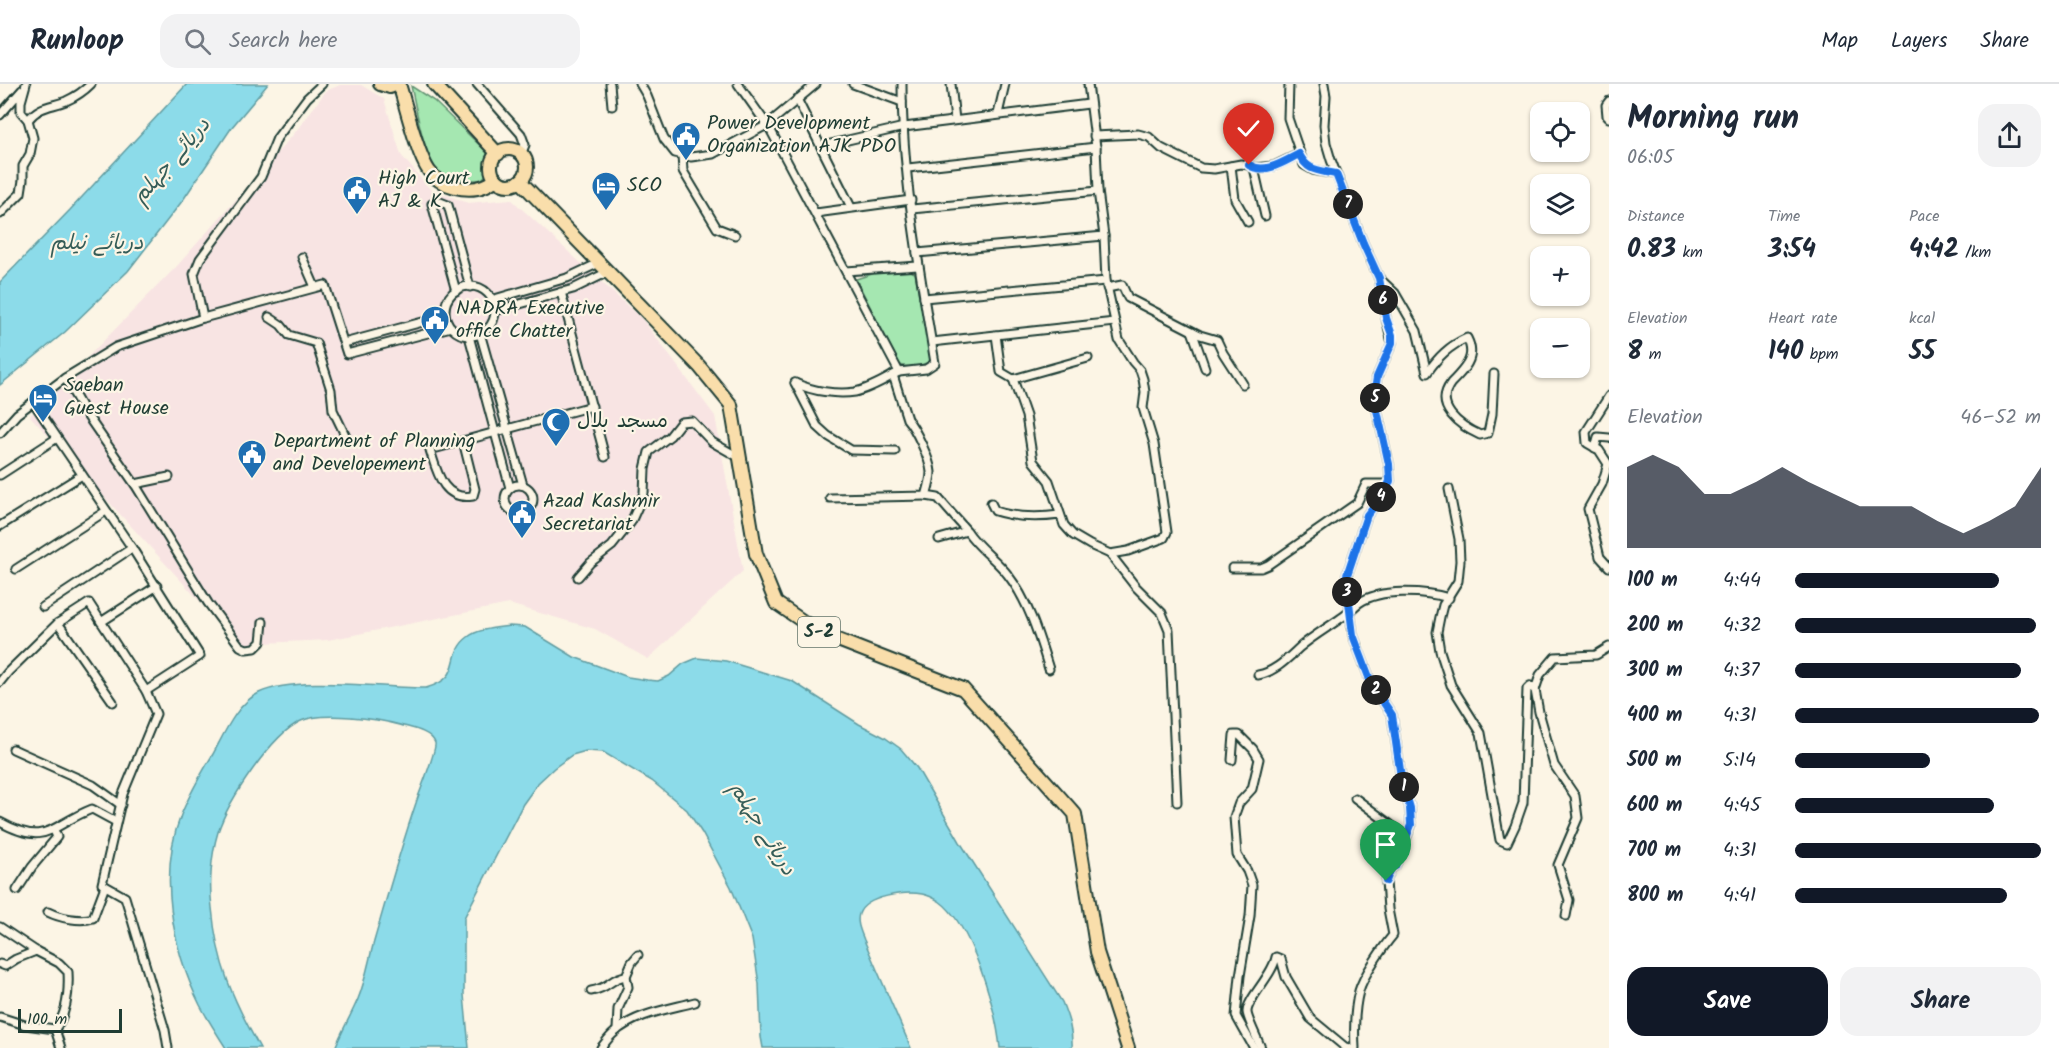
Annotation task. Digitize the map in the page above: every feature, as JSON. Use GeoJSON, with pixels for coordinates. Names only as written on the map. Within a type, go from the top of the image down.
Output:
{"type":"FeatureCollection","features":[{"type":"Feature","properties":{"kind":"highway"},"geometry":{"type":"LineString","coordinates":[[380,84],[390,87],[398,84],[420,153],[431,174],[450,186],[466,188],[483,187],[496,179]]}},
{"type":"Feature","properties":{"kind":"highway"},"geometry":{"type":"LineString","coordinates":[[437,88],[498,154]]}},
{"type":"Feature","properties":{"kind":"highway"},"geometry":{"type":"LineString","coordinates":[[511,150],[521,155],[526,171],[520,181],[510,185],[496,179],[491,167],[492,161],[498,154],[511,150]]}},
{"type":"Feature","properties":{"kind":"highway","name":"S-2"},"geometry":{"type":"LineString","coordinates":[[520,181],[699,366],[731,405],[756,554],[776,603],[820,633],[963,689],[1075,814],[1097,952],[1128,1048]]}},
{"type":"Feature","properties":{"kind":"street"},"geometry":{"type":"LineString","coordinates":[[28,120],[34,112],[66,101],[84,91],[91,84]]}},
{"type":"Feature","properties":{"kind":"street"},"geometry":{"type":"LineString","coordinates":[[203,318],[194,274],[200,259],[261,177],[277,138],[307,98],[322,84]]}},
{"type":"Feature","properties":{"kind":"street"},"geometry":{"type":"LineString","coordinates":[[477,84],[521,134],[525,145],[521,155]]}},
{"type":"Feature","properties":{"kind":"street"},"geometry":{"type":"LineString","coordinates":[[601,84],[610,86],[612,106]]}},
{"type":"Feature","properties":{"kind":"street"},"geometry":{"type":"LineString","coordinates":[[640,84],[664,139],[675,153],[691,157],[713,154],[767,124],[816,84]]}},
{"type":"Feature","properties":{"kind":"street"},"geometry":{"type":"LineString","coordinates":[[738,84],[767,124],[816,213],[896,374],[907,419],[912,424],[931,472],[926,496]]}},
{"type":"Feature","properties":{"kind":"street"},"geometry":{"type":"LineString","coordinates":[[853,84],[902,102]]}},
{"type":"Feature","properties":{"kind":"street"},"geometry":{"type":"LineString","coordinates":[[895,451],[851,450],[835,441],[817,426],[795,383],[803,387],[834,392],[857,392],[896,374],[926,369],[935,363],[918,266],[902,84]]}},
{"type":"Feature","properties":{"kind":"street"},"geometry":{"type":"LineString","coordinates":[[951,84],[955,120]]}},
{"type":"Feature","properties":{"kind":"street"},"geometry":{"type":"LineString","coordinates":[[998,114],[1005,84]]}},
{"type":"Feature","properties":{"kind":"street"},"geometry":{"type":"LineString","coordinates":[[1088,84],[1096,147],[1107,285],[1119,340],[1132,362],[1140,370],[1143,379],[1145,392],[1143,408],[1154,444],[1167,532],[1164,538],[1128,551],[1110,554]]}},
{"type":"Feature","properties":{"kind":"street"},"geometry":{"type":"LineString","coordinates":[[1289,84],[1288,118],[1304,165],[1312,170],[1336,174]]}},
{"type":"Feature","properties":{"kind":"street"},"geometry":{"type":"LineString","coordinates":[[1324,84],[1326,143],[1363,243],[1379,278],[1392,343],[1377,377],[1375,390],[1390,481],[1386,491],[1367,515],[1346,578],[1353,635],[1372,685],[1392,715],[1401,777],[1410,808],[1411,825],[1395,866],[1392,865]]}},
{"type":"Feature","properties":{"kind":"street"},"geometry":{"type":"LineString","coordinates":[[0,214],[21,193],[22,166],[30,154],[33,138],[28,120],[21,112],[25,86]]}},
{"type":"Feature","properties":{"kind":"street"},"geometry":{"type":"LineString","coordinates":[[0,115],[25,86]]}},
{"type":"Feature","properties":{"kind":"street"},"geometry":{"type":"LineString","coordinates":[[797,99],[851,207]]}},
{"type":"Feature","properties":{"kind":"street"},"geometry":{"type":"LineString","coordinates":[[1609,101],[1606,105],[1609,118]]}},
{"type":"Feature","properties":{"kind":"street"},"geometry":{"type":"LineString","coordinates":[[822,146],[904,127],[1089,104]]}},
{"type":"Feature","properties":{"kind":"street"},"geometry":{"type":"LineString","coordinates":[[1094,136],[1138,134],[1149,137],[1161,148],[1202,168],[1274,166],[1299,154]]}},
{"type":"Feature","properties":{"kind":"street"},"geometry":{"type":"LineString","coordinates":[[908,168],[1096,147]]}},
{"type":"Feature","properties":{"kind":"street"},"geometry":{"type":"LineString","coordinates":[[682,155],[682,171],[717,228],[735,235]]}},
{"type":"Feature","properties":{"kind":"street"},"geometry":{"type":"LineString","coordinates":[[1231,166],[1235,198],[1248,222]]}},
{"type":"Feature","properties":{"kind":"street"},"geometry":{"type":"LineString","coordinates":[[1254,168],[1265,216]]}},
{"type":"Feature","properties":{"kind":"street"},"geometry":{"type":"LineString","coordinates":[[912,209],[1098,191]]}},
{"type":"Feature","properties":{"kind":"street"},"geometry":{"type":"LineString","coordinates":[[816,213],[911,200]]}},
{"type":"Feature","properties":{"kind":"street"},"geometry":{"type":"LineString","coordinates":[[456,291],[432,204],[438,201],[448,205],[470,287]]}},
{"type":"Feature","properties":{"kind":"street"},"geometry":{"type":"LineString","coordinates":[[917,252],[1104,236]]}},
{"type":"Feature","properties":{"kind":"street"},"geometry":{"type":"LineString","coordinates":[[302,257],[315,287]]}},
{"type":"Feature","properties":{"kind":"street"},"geometry":{"type":"LineString","coordinates":[[846,271],[918,266]]}},
{"type":"Feature","properties":{"kind":"street"},"geometry":{"type":"LineString","coordinates":[[495,310],[573,289],[605,267]]}},
{"type":"Feature","properties":{"kind":"street"},"geometry":{"type":"LineString","coordinates":[[491,300],[605,267]]}},
{"type":"Feature","properties":{"kind":"street"},"geometry":{"type":"LineString","coordinates":[[1379,278],[1395,293],[1417,331],[1427,373],[1443,353],[1467,338],[1471,346],[1470,358],[1449,386],[1444,398],[1448,412],[1457,423],[1480,435],[1488,433],[1492,414],[1494,374]]}},
{"type":"Feature","properties":{"kind":"street"},"geometry":{"type":"LineString","coordinates":[[0,433],[17,414],[65,378],[116,347],[203,318],[315,287],[325,285],[347,354],[451,327]]}},
{"type":"Feature","properties":{"kind":"street"},"geometry":{"type":"LineString","coordinates":[[924,298],[1122,285],[1128,298],[1192,331],[1217,340],[1243,384]]}},
{"type":"Feature","properties":{"kind":"street"},"geometry":{"type":"LineString","coordinates":[[470,287],[483,290],[495,310],[490,326],[480,333],[469,336],[451,327],[445,316],[448,300],[456,291],[470,287]]}},
{"type":"Feature","properties":{"kind":"street"},"geometry":{"type":"LineString","coordinates":[[561,292],[605,457]]}},
{"type":"Feature","properties":{"kind":"street"},"geometry":{"type":"LineString","coordinates":[[344,343],[445,316]]}},
{"type":"Feature","properties":{"kind":"street"},"geometry":{"type":"LineString","coordinates":[[269,317],[281,324],[289,335],[316,343],[331,390],[333,410],[346,437]]}},
{"type":"Feature","properties":{"kind":"street"},"geometry":{"type":"LineString","coordinates":[[932,342],[1115,322]]}},
{"type":"Feature","properties":{"kind":"street"},"geometry":{"type":"LineString","coordinates":[[1192,331],[1205,368]]}},
{"type":"Feature","properties":{"kind":"street"},"geometry":{"type":"LineString","coordinates":[[480,333],[523,485],[530,490],[533,498],[531,507],[524,512],[514,512],[507,506],[505,496],[510,488],[523,485]]}},
{"type":"Feature","properties":{"kind":"street"},"geometry":{"type":"LineString","coordinates":[[996,335],[1001,372],[1013,379],[1026,416],[1033,461],[1049,482],[1064,525],[1073,535],[1110,554],[1162,613],[1169,630],[1177,802]]}},
{"type":"Feature","properties":{"kind":"street"},"geometry":{"type":"LineString","coordinates":[[469,336],[510,488]]}},
{"type":"Feature","properties":{"kind":"street"},"geometry":{"type":"LineString","coordinates":[[1013,379],[1088,358]]}},
{"type":"Feature","properties":{"kind":"street"},"geometry":{"type":"LineString","coordinates":[[65,378],[82,408],[135,484],[208,603],[240,646],[246,649],[255,648],[261,642],[263,622]]}},
{"type":"Feature","properties":{"kind":"street"},"geometry":{"type":"LineString","coordinates":[[1609,396],[1586,432],[1587,443],[1595,448],[1608,465],[1602,484],[1588,509],[1600,557],[1609,567]]}},
{"type":"Feature","properties":{"kind":"street"},"geometry":{"type":"LineString","coordinates":[[33,402],[157,586],[200,657],[146,691]]}},
{"type":"Feature","properties":{"kind":"street"},"geometry":{"type":"LineString","coordinates":[[463,441],[475,489],[473,496],[462,498],[452,493],[442,483],[433,449],[463,441],[495,434],[591,406]]}},
{"type":"Feature","properties":{"kind":"street"},"geometry":{"type":"LineString","coordinates":[[578,577],[590,563],[612,546],[631,522],[644,493],[645,469],[649,452],[670,436],[681,422],[692,421],[712,442],[740,458]]}},
{"type":"Feature","properties":{"kind":"street"},"geometry":{"type":"LineString","coordinates":[[1595,448],[1598,437],[1609,438]]}},
{"type":"Feature","properties":{"kind":"street"},"geometry":{"type":"LineString","coordinates":[[0,475],[57,438]]}},
{"type":"Feature","properties":{"kind":"street"},"geometry":{"type":"LineString","coordinates":[[0,526],[81,475]]}},
{"type":"Feature","properties":{"kind":"street"},"geometry":{"type":"LineString","coordinates":[[135,484],[169,477]]}},
{"type":"Feature","properties":{"kind":"street"},"geometry":{"type":"LineString","coordinates":[[1232,568],[1261,568],[1268,565],[1357,502],[1366,484],[1388,484]]}},
{"type":"Feature","properties":{"kind":"street"},"geometry":{"type":"LineString","coordinates":[[1449,489],[1460,539],[1460,561],[1458,581],[1443,605],[1437,632],[1440,651],[1450,685],[1481,733],[1500,840],[1507,843],[1523,803],[1527,689],[1530,686],[1535,690]]}},
{"type":"Feature","properties":{"kind":"street"},"geometry":{"type":"LineString","coordinates":[[830,498],[926,496],[938,498],[976,544],[1007,573],[1018,590],[1033,623],[1049,669]]}},
{"type":"Feature","properties":{"kind":"street"},"geometry":{"type":"LineString","coordinates":[[991,503],[995,511],[1011,516],[1040,518],[1060,515]]}},
{"type":"Feature","properties":{"kind":"street"},"geometry":{"type":"LineString","coordinates":[[16,570],[106,510]]}},
{"type":"Feature","properties":{"kind":"street"},"geometry":{"type":"LineString","coordinates":[[939,539],[967,531]]}},
{"type":"Feature","properties":{"kind":"street"},"geometry":{"type":"LineString","coordinates":[[43,607],[132,548]]}},
{"type":"Feature","properties":{"kind":"street"},"geometry":{"type":"LineString","coordinates":[[101,622],[157,586]]}},
{"type":"Feature","properties":{"kind":"street"},"geometry":{"type":"LineString","coordinates":[[1258,675],[1270,673],[1359,603],[1376,596],[1404,592],[1432,593],[1449,598]]}},
{"type":"Feature","properties":{"kind":"street"},"geometry":{"type":"LineString","coordinates":[[0,682],[58,623],[88,603],[146,691],[156,714],[121,805],[102,884],[125,897],[165,1029],[168,1048]]}},
{"type":"Feature","properties":{"kind":"street"},"geometry":{"type":"LineString","coordinates":[[58,623],[112,702]]}},
{"type":"Feature","properties":{"kind":"street"},"geometry":{"type":"LineString","coordinates":[[1566,916],[1569,900],[1558,865],[1578,818],[1575,796],[1554,765],[1535,690],[1540,675],[1555,657],[1596,655],[1609,647]]}},
{"type":"Feature","properties":{"kind":"street"},"geometry":{"type":"LineString","coordinates":[[1232,760],[1233,735],[1239,735],[1259,759],[1252,789],[1239,803],[1234,818],[1237,855],[1252,885],[1236,1016],[1254,1048]]}},
{"type":"Feature","properties":{"kind":"street"},"geometry":{"type":"LineString","coordinates":[[13,749],[93,785],[121,805]]}},
{"type":"Feature","properties":{"kind":"street"},"geometry":{"type":"LineString","coordinates":[[1355,798],[1403,834],[1386,881],[1388,909],[1394,935],[1383,947],[1359,989],[1353,1025],[1355,1048]]}},
{"type":"Feature","properties":{"kind":"street"},"geometry":{"type":"LineString","coordinates":[[0,822],[28,835],[46,834],[92,809],[116,822]]}},
{"type":"Feature","properties":{"kind":"street"},"geometry":{"type":"LineString","coordinates":[[17,890],[32,867],[57,837],[54,830]]}},
{"type":"Feature","properties":{"kind":"street"},"geometry":{"type":"LineString","coordinates":[[48,912],[55,916],[84,921],[93,918],[105,886]]}},
{"type":"Feature","properties":{"kind":"street"},"geometry":{"type":"LineString","coordinates":[[0,927],[59,963],[68,972],[69,985],[62,1020],[55,1029]]}},
{"type":"Feature","properties":{"kind":"street"},"geometry":{"type":"LineString","coordinates":[[0,964],[5,966],[36,951]]}},
{"type":"Feature","properties":{"kind":"street"},"geometry":{"type":"LineString","coordinates":[[617,1030],[618,1009],[628,987],[626,976],[638,955]]}},
{"type":"Feature","properties":{"kind":"street"},"geometry":{"type":"LineString","coordinates":[[1261,1048],[1247,1015],[1248,1006],[1275,966],[1276,957],[1281,959],[1286,977],[1310,1018],[1349,1048]]}},
{"type":"Feature","properties":{"kind":"street"},"geometry":{"type":"LineString","coordinates":[[591,991],[604,989],[617,977],[626,976]]}},
{"type":"Feature","properties":{"kind":"street"},"geometry":{"type":"LineString","coordinates":[[601,1048],[617,1030],[654,1014],[695,1002]]}},
{"type":"Feature","properties":{"kind":"street"},"geometry":{"type":"LineString","coordinates":[[0,1017],[26,1025],[55,1029]]}},
{"type":"Feature","properties":{"kind":"street"},"geometry":{"type":"LineString","coordinates":[[55,1029],[61,1048]]}},
{"type":"Feature","properties":{"kind":"shaded area"},"geometry":{"type":"Polygon","coordinates":[[[340,85],[361,85],[384,99],[401,155],[430,189],[468,203],[511,199],[643,320],[715,416],[743,571],[648,659],[595,629],[509,604],[328,640],[239,644],[30,416],[177,266],[293,135],[326,91],[340,85]]]}},
{"type":"Feature","properties":{"kind":"green space"},"geometry":{"type":"Polygon","coordinates":[[[411,86],[434,101],[498,163],[481,180],[453,179],[437,170],[422,136],[411,86]]]}},
{"type":"Feature","properties":{"kind":"green space"},"geometry":{"type":"Polygon","coordinates":[[[885,270],[915,273],[931,360],[916,367],[900,365],[856,279],[885,270]]]}},
{"type":"Feature","properties":{"kind":"water","name":"دریائے نیلم"},"geometry":{"type":"Polygon","coordinates":[[[187,84],[268,84],[232,127],[183,200],[128,271],[65,332],[0,385],[0,282],[187,84]]]}},
{"type":"Feature","properties":{"kind":"water","name":"دریائے جہلم"},"geometry":{"type":"Polygon","coordinates":[[[509,626],[525,627],[574,657],[628,677],[658,681],[669,676],[683,664],[697,658],[726,661],[792,681],[901,749],[917,768],[960,842],[1062,1002],[1070,1024],[1072,1048],[1000,1048],[988,990],[972,947],[962,928],[951,912],[939,901],[915,893],[897,894],[877,899],[863,908],[858,920],[864,940],[911,1048],[763,1048],[759,984],[752,939],[731,887],[702,833],[687,810],[652,781],[603,752],[586,751],[572,755],[538,783],[523,804],[464,918],[464,995],[469,1048],[335,1048],[361,992],[410,820],[435,747],[433,739],[409,727],[378,720],[336,716],[301,721],[277,739],[241,787],[218,832],[211,870],[214,928],[222,964],[234,997],[260,1048],[226,1048],[200,1005],[182,960],[171,911],[170,862],[174,838],[188,799],[238,711],[259,693],[295,685],[340,684],[426,688],[446,678],[451,672],[461,644],[472,634],[509,626]]]}},
{"type":"Feature","properties":{"kind":"place","name":"Power Development Organization AJK PDO"},"geometry":{"type":"Point","coordinates":[686,162]}},
{"type":"Feature","properties":{"kind":"place","name":"SCO"},"geometry":{"type":"Point","coordinates":[606,212]}},
{"type":"Feature","properties":{"kind":"place","name":"High Court AJ & K"},"geometry":{"type":"Point","coordinates":[357,216]}},
{"type":"Feature","properties":{"kind":"place","name":"NADRA Executive office Chatter"},"geometry":{"type":"Point","coordinates":[435,346]}},
{"type":"Feature","properties":{"kind":"place","name":"Saeban Guest House"},"geometry":{"type":"Point","coordinates":[43,424]}},
{"type":"Feature","properties":{"kind":"place","name":"مسجد بلال"},"geometry":{"type":"Point","coordinates":[556,448]}},
{"type":"Feature","properties":{"kind":"place","name":"Department of Planning and Developement"},"geometry":{"type":"Point","coordinates":[252,480]}},
{"type":"Feature","properties":{"kind":"place","name":"Azad Kashmir Secretariat"},"geometry":{"type":"Point","coordinates":[522,540]}},
{"type":"Feature","properties":{"kind":"route"},"geometry":{"type":"LineString","coordinates":[[1249,165],[1254,168],[1274,166],[1299,154],[1304,165],[1312,170],[1336,174],[1379,278],[1386,318],[1392,335],[1392,343],[1377,377],[1375,390],[1390,481],[1386,491],[1367,515],[1346,578],[1354,640],[1372,685],[1392,715],[1401,777],[1410,808],[1411,825],[1395,866],[1392,865],[1386,881]]}}]}
